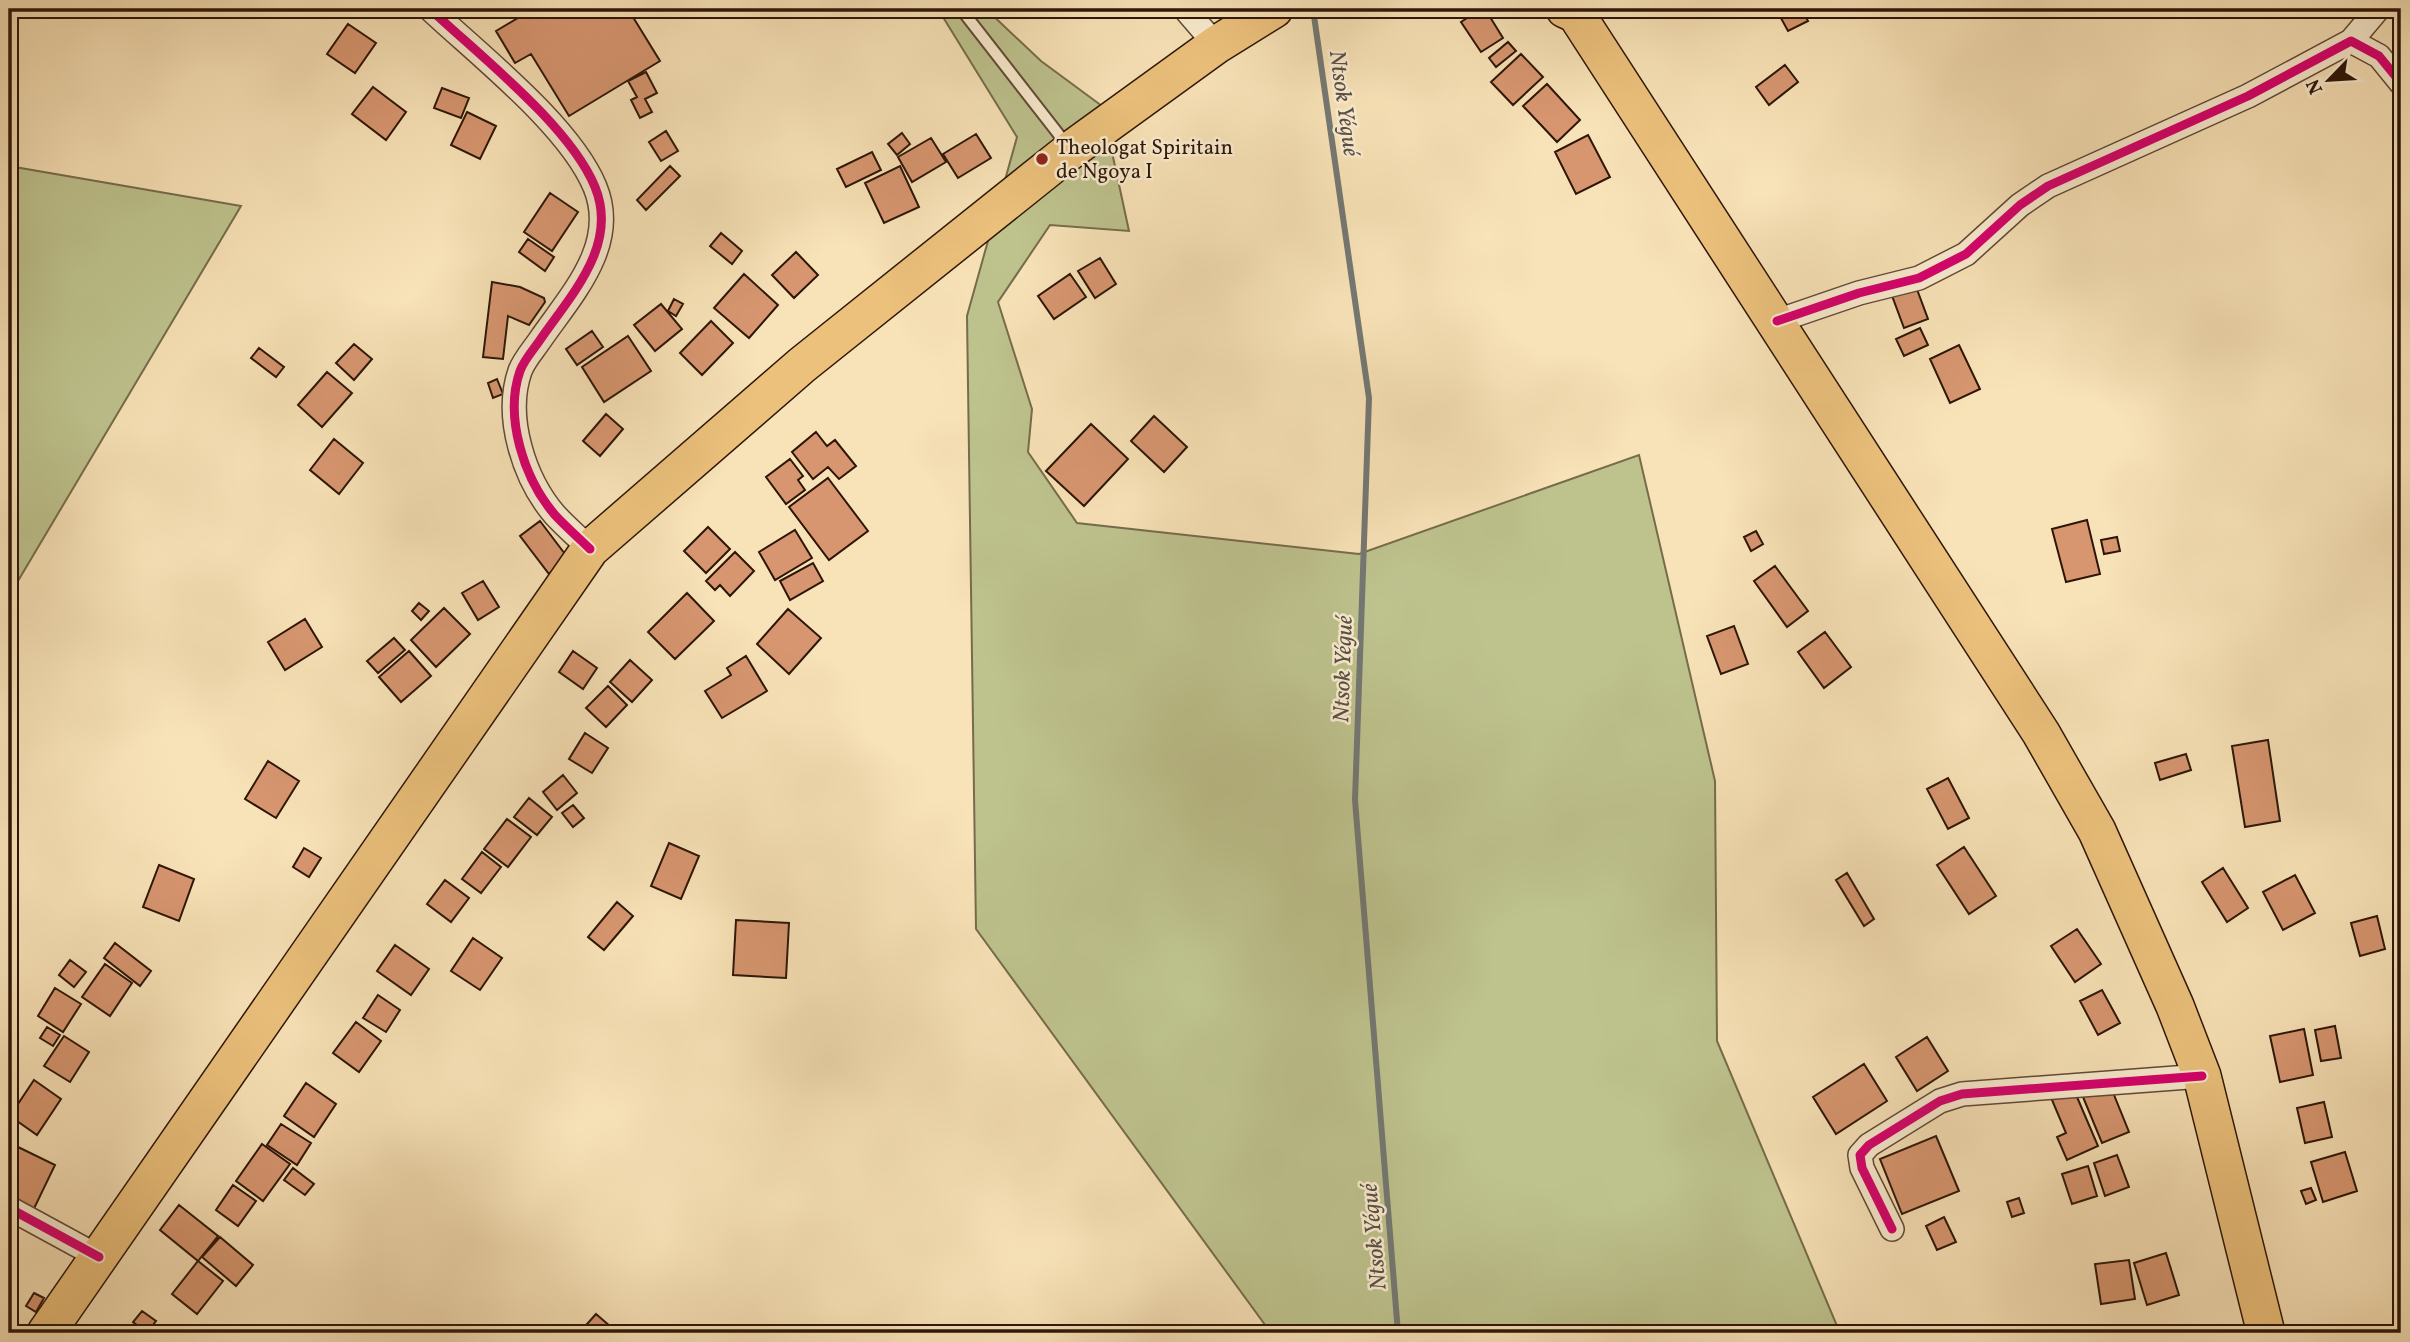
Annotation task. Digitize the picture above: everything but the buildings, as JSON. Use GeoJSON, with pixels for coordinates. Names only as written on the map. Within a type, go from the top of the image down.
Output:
{"type":"FeatureCollection","features":[{"type":"Feature","properties":{"kind":"main road"},"geometry":{"type":"LineString","coordinates":[[46,1333],[590,549],[802,365],[1071,150],[1216,45],[1274,9]]}},
{"type":"Feature","properties":{"kind":"main road"},"geometry":{"type":"LineString","coordinates":[[1565,9],[1576,14],[1777,321],[2041,733],[2090,820],[2175,1006],[2202,1076],[2266,1333]]}},
{"type":"Feature","properties":{"kind":"street"},"geometry":{"type":"LineString","coordinates":[[430,9],[558,130],[580,155],[597,190],[602,220],[598,251],[520,369],[514,394],[518,439],[540,493],[555,515],[590,549]]}},
{"type":"Feature","properties":{"kind":"street"},"geometry":{"type":"LineString","coordinates":[[1185,9],[1216,45]]}},
{"type":"Feature","properties":{"kind":"street"},"geometry":{"type":"LineString","coordinates":[[1777,321],[1859,293],[1919,278],[1966,254],[2021,205],[2048,186],[2248,96],[2351,41],[2378,9]]}},
{"type":"Feature","properties":{"kind":"street"},"geometry":{"type":"LineString","coordinates":[[2351,41],[2379,56],[2401,83]]}},
{"type":"Feature","properties":{"kind":"street"},"geometry":{"type":"LineString","coordinates":[[1892,1229],[1862,1168],[1860,1155],[1870,1145],[1940,1101],[1980,1092],[2202,1076]]}},
{"type":"Feature","properties":{"kind":"street"},"geometry":{"type":"LineString","coordinates":[[9,1208],[99,1257]]}},
{"type":"Feature","properties":{"kind":"lane"},"geometry":{"type":"LineString","coordinates":[[961,9],[1071,150]]}},
{"type":"Feature","properties":{"kind":"green space"},"geometry":{"type":"Polygon","coordinates":[[[938,9],[986,9],[1041,61],[1102,106],[1129,231],[1050,225],[998,302],[1032,409],[1028,452],[1077,523],[1359,554],[1639,455],[1715,781],[1717,1041],[1840,1333],[1271,1333],[976,929],[967,316],[1017,137],[938,9]]]}},
{"type":"Feature","properties":{"kind":"green space"},"geometry":{"type":"Polygon","coordinates":[[[9,166],[241,206],[9,596],[9,166]]]}},
{"type":"Feature","properties":{"kind":"waterway","name":"Ntsok Yégué"},"geometry":{"type":"LineString","coordinates":[[1313,9],[1369,398],[1355,800],[1398,1333]]}},
{"type":"Feature","properties":{"kind":"cycle path"},"geometry":{"type":"LineString","coordinates":[[430,9],[545,116],[583,164],[595,187],[601,208],[601,229],[596,249],[577,287],[522,367],[514,408],[520,447],[534,484],[555,515],[590,549]]}},
{"type":"Feature","properties":{"kind":"cycle path"},"geometry":{"type":"LineString","coordinates":[[1777,321],[1859,293],[1919,278],[1966,254],[2020,205],[2048,186],[2248,96],[2351,41],[2379,56],[2401,83]]}},
{"type":"Feature","properties":{"kind":"cycle path"},"geometry":{"type":"LineString","coordinates":[[1892,1229],[1862,1168],[1860,1155],[1869,1145],[1940,1101],[1962,1094],[2202,1076]]}},
{"type":"Feature","properties":{"kind":"cycle path"},"geometry":{"type":"LineString","coordinates":[[9,1208],[99,1257]]}},
{"type":"Feature","properties":{"kind":"place","name":"Theologat Spiritain de Ngoya I"},"geometry":{"type":"Point","coordinates":[1042,159]}}]}
